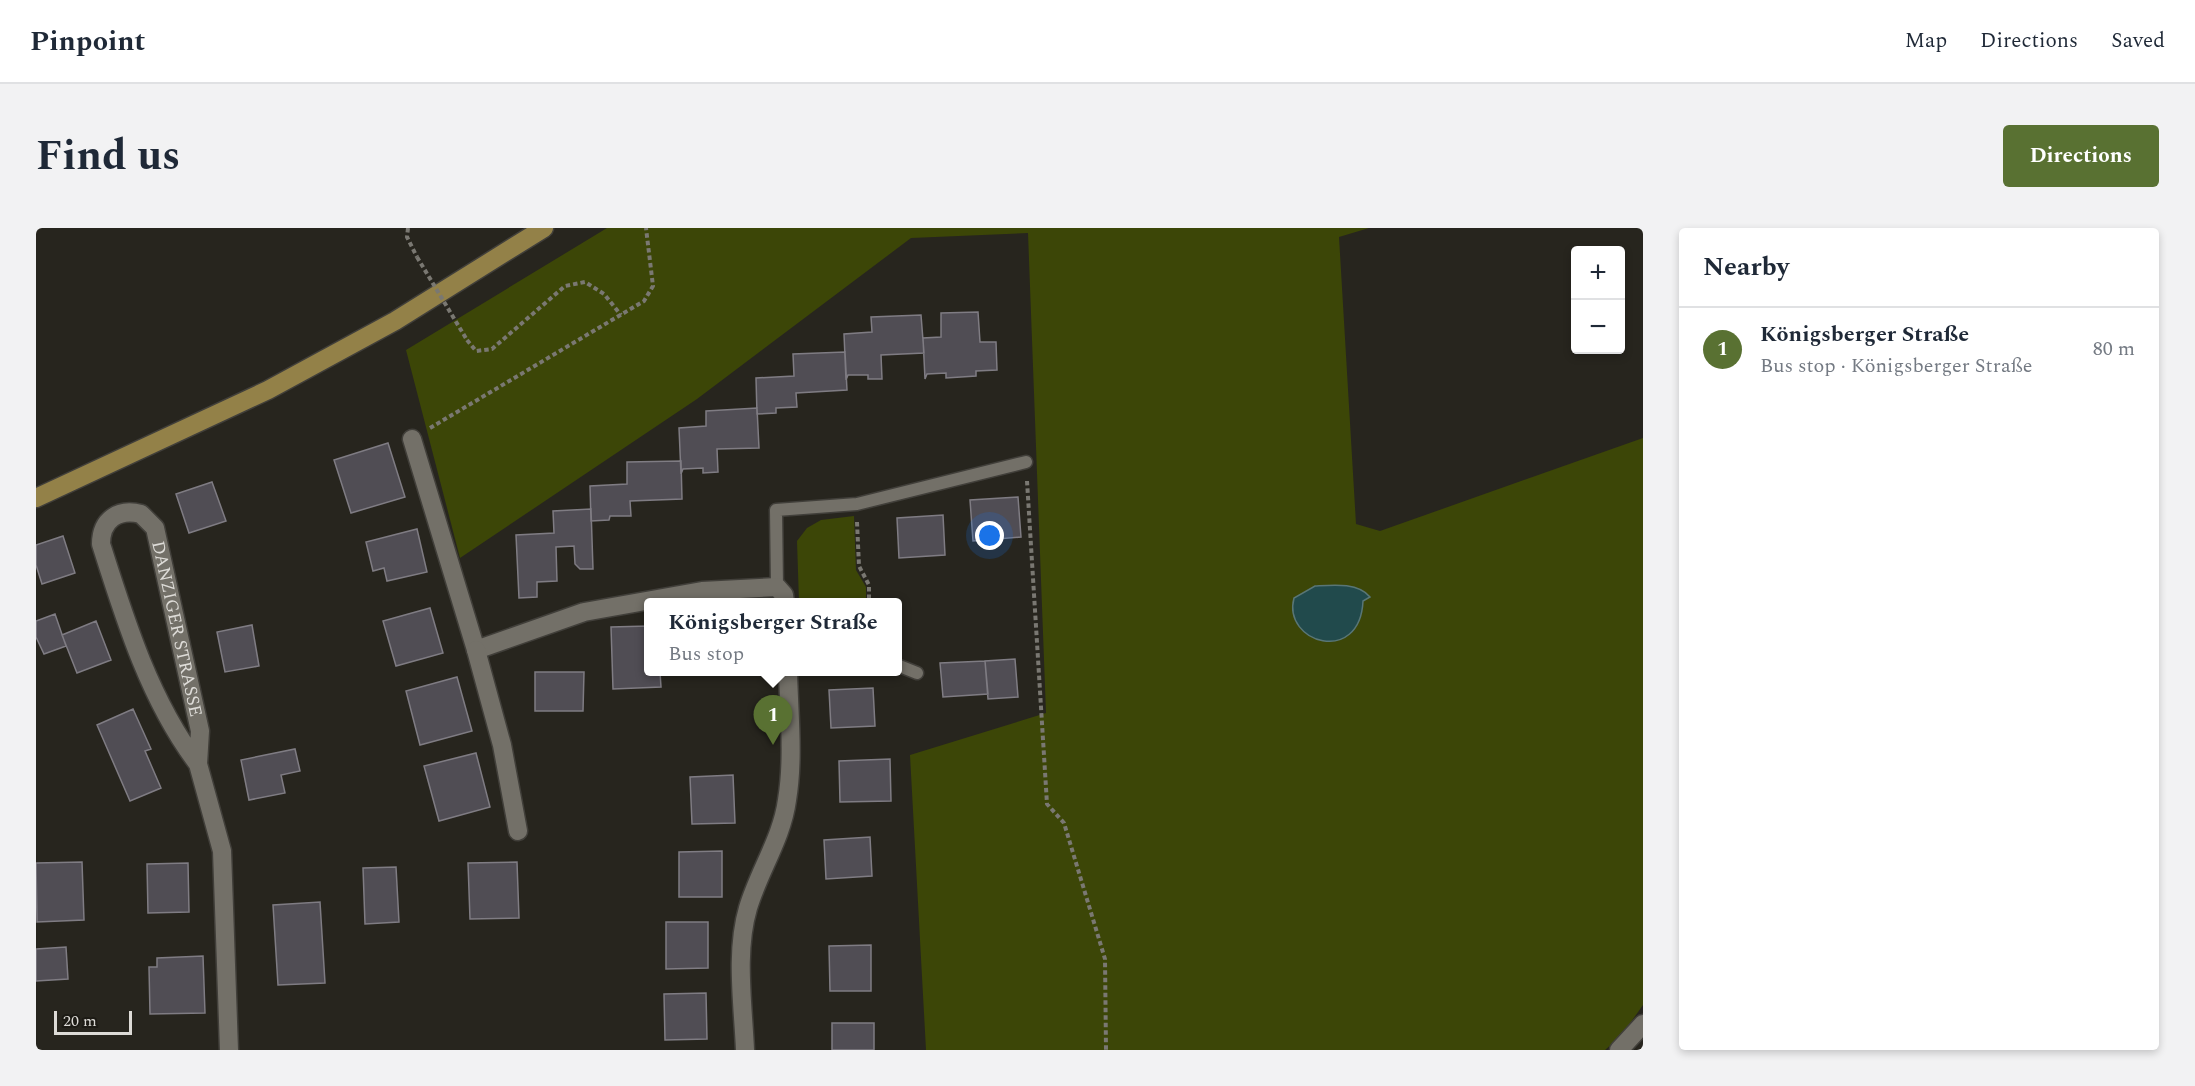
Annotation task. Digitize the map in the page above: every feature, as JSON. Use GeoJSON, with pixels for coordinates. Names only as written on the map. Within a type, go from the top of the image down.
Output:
{"type":"FeatureCollection","features":[{"type":"Feature","properties":{"kind":"main road"},"geometry":{"type":"LineString","coordinates":[[36,498],[268,390],[395,321],[544,228]]}},
{"type":"Feature","properties":{"kind":"street"},"geometry":{"type":"LineString","coordinates":[[412,439],[476,650],[502,745],[518,831]]}},
{"type":"Feature","properties":{"kind":"street","name":"DANZIGER STRASSE"},"geometry":{"type":"LineString","coordinates":[[198,764],[176,736],[136,646],[101,544],[101,536],[108,521],[122,512],[141,514],[155,528],[200,731],[198,764],[222,851],[229,1050]]}},
{"type":"Feature","properties":{"kind":"street"},"geometry":{"type":"LineString","coordinates":[[663,598],[702,591],[781,595]]}},
{"type":"Feature","properties":{"kind":"street"},"geometry":{"type":"LineString","coordinates":[[476,650],[584,612],[644,601]]}},
{"type":"Feature","properties":{"kind":"street"},"geometry":{"type":"LineString","coordinates":[[745,1050],[741,948],[747,911],[782,826],[787,802],[790,777],[788,676]]}},
{"type":"Feature","properties":{"kind":"street"},"geometry":{"type":"LineString","coordinates":[[1619,1050],[1643,1024]]}},
{"type":"Feature","properties":{"kind":"lane"},"geometry":{"type":"LineString","coordinates":[[781,595],[776,510],[857,504],[1026,462]]}},
{"type":"Feature","properties":{"kind":"lane"},"geometry":{"type":"LineString","coordinates":[[902,667],[917,673]]}},
{"type":"Feature","properties":{"kind":"path"},"geometry":{"type":"LineString","coordinates":[[408,228],[407,237],[417,257],[476,351],[492,349],[565,286],[585,282],[604,294],[621,315]]}},
{"type":"Feature","properties":{"kind":"path"},"geometry":{"type":"LineString","coordinates":[[412,439],[644,301],[653,286],[646,228]]}},
{"type":"Feature","properties":{"kind":"path"},"geometry":{"type":"LineString","coordinates":[[1026,462],[1047,804],[1064,823],[1105,959],[1106,1050]]}},
{"type":"Feature","properties":{"kind":"path"},"geometry":{"type":"LineString","coordinates":[[857,504],[858,566],[868,585],[869,598]]}},
{"type":"Feature","properties":{"kind":"green space"},"geometry":{"type":"Polygon","coordinates":[[[607,228],[1369,228],[1339,237],[1356,524],[1380,531],[1643,438],[1643,1005],[1621,1036],[1605,1050],[926,1050],[910,755],[1046,713],[1028,233],[911,238],[697,399],[460,558],[406,350],[607,228]]]}},
{"type":"Feature","properties":{"kind":"green space"},"geometry":{"type":"Polygon","coordinates":[[[854,516],[856,570],[866,587],[866,598],[799,598],[797,541],[807,528],[821,520],[854,516]]]}},
{"type":"Feature","properties":{"kind":"water"},"geometry":{"type":"Polygon","coordinates":[[[1315,586],[1352,587],[1365,592],[1370,597],[1363,601],[1359,621],[1349,634],[1337,640],[1323,641],[1310,636],[1299,627],[1293,614],[1294,598],[1315,586]]]}},
{"type":"Feature","properties":{"kind":"building"},"geometry":{"type":"Polygon","coordinates":[[[978,312],[980,342],[996,342],[997,370],[976,371],[976,376],[946,378],[946,373],[927,374],[925,379],[923,338],[941,337],[941,313],[978,312]]]}},
{"type":"Feature","properties":{"kind":"building"},"geometry":{"type":"Polygon","coordinates":[[[921,315],[924,353],[881,355],[882,379],[868,379],[868,375],[848,375],[846,380],[844,334],[872,332],[871,317],[921,315]]]}},
{"type":"Feature","properties":{"kind":"building"},"geometry":{"type":"Polygon","coordinates":[[[845,352],[847,390],[796,393],[797,407],[776,408],[776,413],[757,414],[756,378],[794,376],[793,354],[845,352]]]}},
{"type":"Feature","properties":{"kind":"building"},"geometry":{"type":"Polygon","coordinates":[[[757,408],[759,448],[717,449],[718,472],[703,473],[703,468],[683,469],[681,474],[679,428],[706,426],[706,411],[757,408]]]}},
{"type":"Feature","properties":{"kind":"building"},"geometry":{"type":"Polygon","coordinates":[[[388,443],[405,497],[351,513],[334,460],[388,443]]]}},
{"type":"Feature","properties":{"kind":"building"},"geometry":{"type":"Polygon","coordinates":[[[681,461],[682,499],[630,501],[631,516],[610,516],[609,520],[591,521],[590,486],[627,484],[627,462],[681,461]]]}},
{"type":"Feature","properties":{"kind":"building"},"geometry":{"type":"Polygon","coordinates":[[[212,482],[226,521],[189,533],[176,494],[212,482]]]}},
{"type":"Feature","properties":{"kind":"building"},"geometry":{"type":"Polygon","coordinates":[[[1018,497],[1021,537],[973,541],[970,500],[1018,497]]]}},
{"type":"Feature","properties":{"kind":"building"},"geometry":{"type":"Polygon","coordinates":[[[591,509],[593,569],[580,569],[575,564],[574,546],[556,547],[557,581],[537,582],[537,597],[519,598],[516,535],[554,533],[553,511],[591,509]]]}},
{"type":"Feature","properties":{"kind":"building"},"geometry":{"type":"Polygon","coordinates":[[[943,515],[945,555],[899,558],[897,518],[943,515]]]}},
{"type":"Feature","properties":{"kind":"building"},"geometry":{"type":"Polygon","coordinates":[[[417,529],[427,572],[387,581],[384,568],[373,571],[366,542],[417,529]]]}},
{"type":"Feature","properties":{"kind":"building"},"geometry":{"type":"Polygon","coordinates":[[[63,536],[75,573],[42,584],[36,565],[36,545],[63,536]]]}},
{"type":"Feature","properties":{"kind":"building"},"geometry":{"type":"Polygon","coordinates":[[[430,608],[443,653],[396,666],[383,621],[430,608]]]}},
{"type":"Feature","properties":{"kind":"building"},"geometry":{"type":"Polygon","coordinates":[[[55,614],[66,646],[44,654],[36,637],[36,621],[55,614]]]}},
{"type":"Feature","properties":{"kind":"building"},"geometry":{"type":"Polygon","coordinates":[[[96,621],[111,660],[77,673],[62,635],[96,621]]]}},
{"type":"Feature","properties":{"kind":"building"},"geometry":{"type":"Polygon","coordinates":[[[252,625],[259,666],[225,672],[217,632],[252,625]]]}},
{"type":"Feature","properties":{"kind":"building"},"geometry":{"type":"Polygon","coordinates":[[[644,626],[644,676],[660,676],[661,687],[613,689],[611,627],[644,626]]]}},
{"type":"Feature","properties":{"kind":"building"},"geometry":{"type":"Polygon","coordinates":[[[1015,659],[1018,697],[988,699],[985,661],[1015,659]]]}},
{"type":"Feature","properties":{"kind":"building"},"geometry":{"type":"Polygon","coordinates":[[[985,661],[988,694],[943,697],[940,663],[985,661]]]}},
{"type":"Feature","properties":{"kind":"building"},"geometry":{"type":"Polygon","coordinates":[[[535,672],[584,672],[583,711],[535,711],[535,672]]]}},
{"type":"Feature","properties":{"kind":"building"},"geometry":{"type":"Polygon","coordinates":[[[457,677],[472,731],[420,745],[406,691],[457,677]]]}},
{"type":"Feature","properties":{"kind":"building"},"geometry":{"type":"Polygon","coordinates":[[[873,688],[875,726],[831,728],[829,690],[873,688]]]}},
{"type":"Feature","properties":{"kind":"building"},"geometry":{"type":"Polygon","coordinates":[[[133,709],[151,749],[145,751],[161,788],[130,801],[97,725],[133,709]]]}},
{"type":"Feature","properties":{"kind":"building"},"geometry":{"type":"Polygon","coordinates":[[[295,749],[300,771],[281,775],[285,793],[249,800],[241,760],[295,749]]]}},
{"type":"Feature","properties":{"kind":"building"},"geometry":{"type":"Polygon","coordinates":[[[476,753],[490,807],[439,821],[424,766],[476,753]]]}},
{"type":"Feature","properties":{"kind":"building"},"geometry":{"type":"Polygon","coordinates":[[[890,759],[891,801],[840,802],[839,761],[890,759]]]}},
{"type":"Feature","properties":{"kind":"building"},"geometry":{"type":"Polygon","coordinates":[[[733,775],[735,823],[692,824],[690,777],[733,775]]]}},
{"type":"Feature","properties":{"kind":"building"},"geometry":{"type":"Polygon","coordinates":[[[870,837],[872,876],[826,879],[824,840],[870,837]]]}},
{"type":"Feature","properties":{"kind":"building"},"geometry":{"type":"Polygon","coordinates":[[[722,851],[722,897],[679,897],[679,852],[722,851]]]}},
{"type":"Feature","properties":{"kind":"building"},"geometry":{"type":"Polygon","coordinates":[[[82,862],[84,920],[37,922],[36,863],[82,862]]]}},
{"type":"Feature","properties":{"kind":"building"},"geometry":{"type":"Polygon","coordinates":[[[517,862],[519,918],[470,919],[468,863],[517,862]]]}},
{"type":"Feature","properties":{"kind":"building"},"geometry":{"type":"Polygon","coordinates":[[[188,863],[189,912],[148,913],[147,864],[188,863]]]}},
{"type":"Feature","properties":{"kind":"building"},"geometry":{"type":"Polygon","coordinates":[[[396,867],[399,922],[365,924],[363,868],[396,867]]]}},
{"type":"Feature","properties":{"kind":"building"},"geometry":{"type":"Polygon","coordinates":[[[320,902],[325,983],[278,985],[273,905],[320,902]]]}},
{"type":"Feature","properties":{"kind":"building"},"geometry":{"type":"Polygon","coordinates":[[[666,922],[708,922],[708,968],[666,969],[666,922]]]}},
{"type":"Feature","properties":{"kind":"building"},"geometry":{"type":"Polygon","coordinates":[[[871,945],[871,991],[830,991],[829,946],[871,945]]]}},
{"type":"Feature","properties":{"kind":"building"},"geometry":{"type":"Polygon","coordinates":[[[66,947],[68,979],[36,981],[36,949],[66,947]]]}},
{"type":"Feature","properties":{"kind":"building"},"geometry":{"type":"Polygon","coordinates":[[[203,956],[205,1013],[150,1014],[149,967],[157,967],[157,958],[203,956]]]}},
{"type":"Feature","properties":{"kind":"building"},"geometry":{"type":"Polygon","coordinates":[[[706,993],[707,1039],[665,1040],[664,994],[706,993]]]}},
{"type":"Feature","properties":{"kind":"building"},"geometry":{"type":"Polygon","coordinates":[[[832,1023],[874,1023],[874,1050],[832,1050],[832,1023]]]}},
{"type":"Feature","properties":{"kind":"place","name":"Königsberger Straße"},"geometry":{"type":"Point","coordinates":[773,745]}}]}
